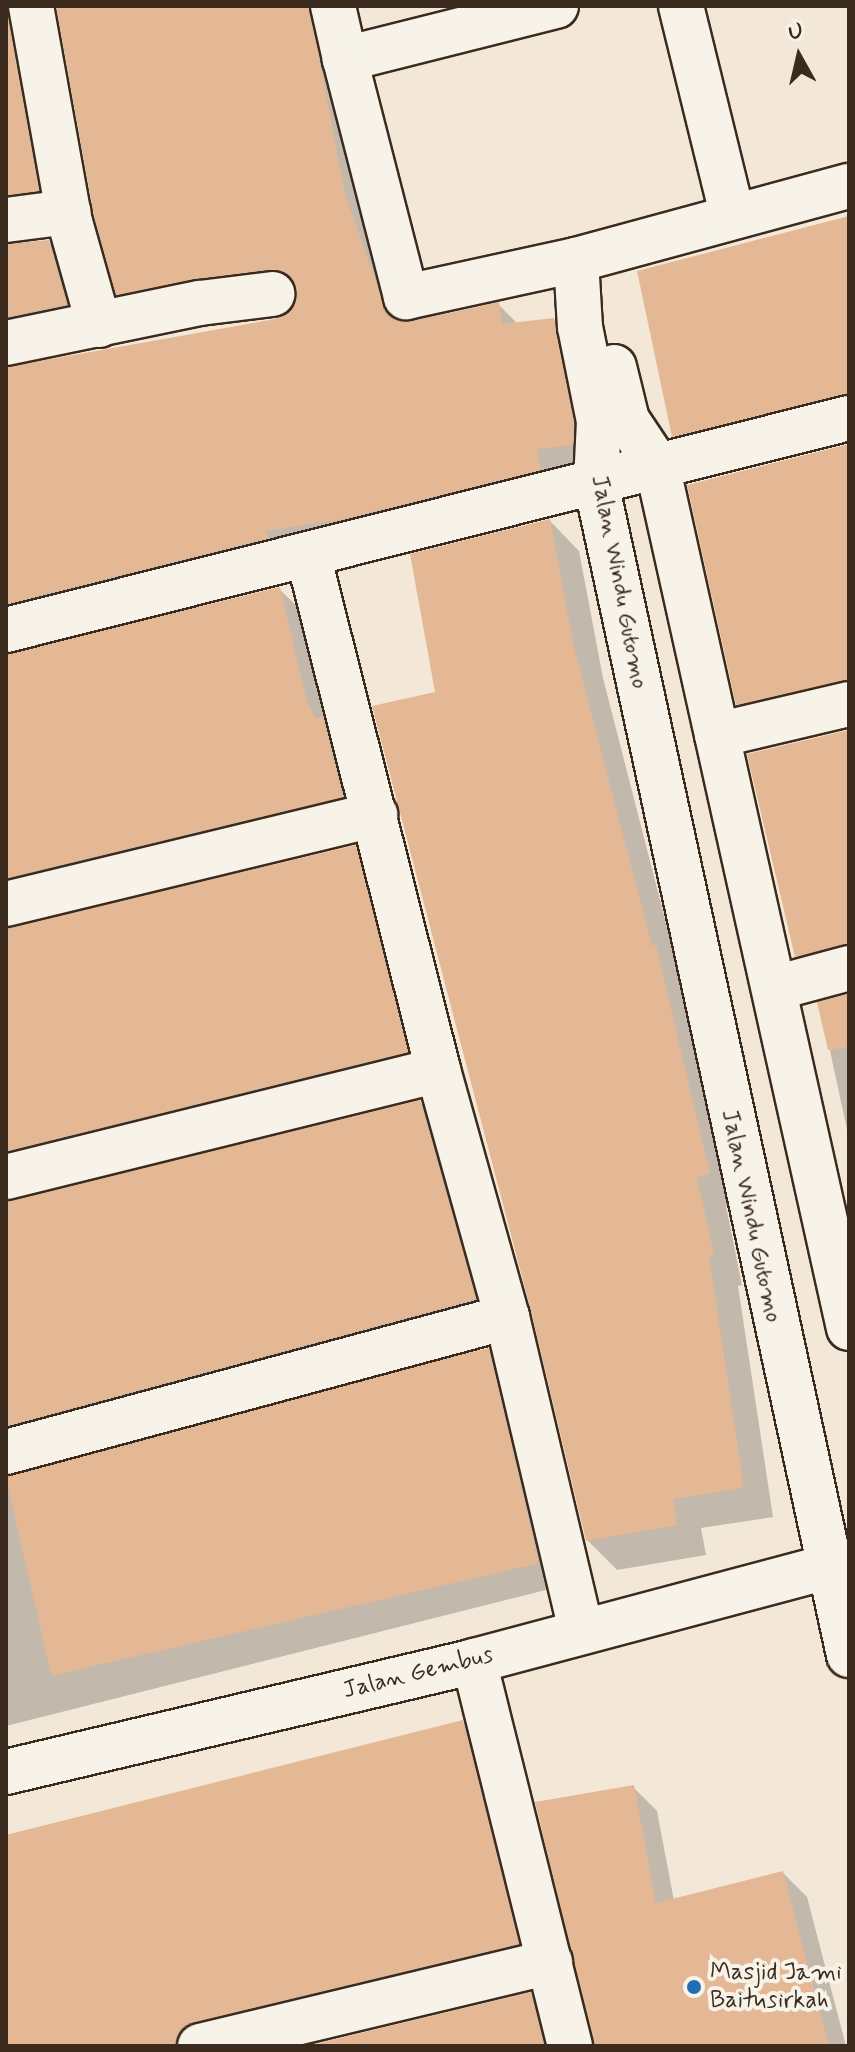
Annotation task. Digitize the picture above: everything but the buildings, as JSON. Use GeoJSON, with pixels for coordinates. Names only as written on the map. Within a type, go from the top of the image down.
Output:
{"type":"FeatureCollection","features":[{"type":"Feature","properties":{"kind":"street"},"geometry":{"type":"LineString","coordinates":[[31,6],[68,212],[99,325]]}},
{"type":"Feature","properties":{"kind":"street"},"geometry":{"type":"LineString","coordinates":[[333,6],[406,297],[576,260],[849,186]]}},
{"type":"Feature","properties":{"kind":"street"},"geometry":{"type":"LineString","coordinates":[[345,59],[556,6]]}},
{"type":"Feature","properties":{"kind":"street"},"geometry":{"type":"LineString","coordinates":[[681,6],[733,217]]}},
{"type":"Feature","properties":{"kind":"street"},"geometry":{"type":"LineString","coordinates":[[6,220],[68,212]]}},
{"type":"Feature","properties":{"kind":"street"},"geometry":{"type":"LineString","coordinates":[[576,260],[603,321],[627,420],[657,465],[811,1162],[839,1241],[849,1328]]}},
{"type":"Feature","properties":{"kind":"street","name":"Jalan Windu Gutomo"},"geometry":{"type":"LineString","coordinates":[[576,260],[580,327],[599,421],[596,483],[743,1178],[838,1563],[849,1655]]}},
{"type":"Feature","properties":{"kind":"street"},"geometry":{"type":"LineString","coordinates":[[6,343],[272,294]]}},
{"type":"Feature","properties":{"kind":"street"},"geometry":{"type":"LineString","coordinates":[[6,630],[849,418]]}},
{"type":"Feature","properties":{"kind":"street"},"geometry":{"type":"LineString","coordinates":[[308,555],[438,1070],[507,1317],[581,1631]]}},
{"type":"Feature","properties":{"kind":"street"},"geometry":{"type":"LineString","coordinates":[[717,735],[849,704]]}},
{"type":"Feature","properties":{"kind":"street"},"geometry":{"type":"LineString","coordinates":[[6,904],[375,815]]}},
{"type":"Feature","properties":{"kind":"street"},"geometry":{"type":"LineString","coordinates":[[775,988],[849,968]]}},
{"type":"Feature","properties":{"kind":"street"},"geometry":{"type":"LineString","coordinates":[[6,1177],[438,1070]]}},
{"type":"Feature","properties":{"kind":"street"},"geometry":{"type":"LineString","coordinates":[[743,1178],[811,1162]]}},
{"type":"Feature","properties":{"kind":"street"},"geometry":{"type":"LineString","coordinates":[[6,1452],[507,1317]]}},
{"type":"Feature","properties":{"kind":"street","name":"Jalan Gembus"},"geometry":{"type":"LineString","coordinates":[[6,1772],[474,1661],[838,1563]]}},
{"type":"Feature","properties":{"kind":"street"},"geometry":{"type":"LineString","coordinates":[[474,1661],[570,2046]]}},
{"type":"Feature","properties":{"kind":"street"},"geometry":{"type":"LineString","coordinates":[[200,2046],[550,1962]]}},
{"type":"Feature","properties":{"kind":"place","name":"Masjid Jami Baitusirkah"},"geometry":{"type":"Point","coordinates":[694,1987]}}]}
